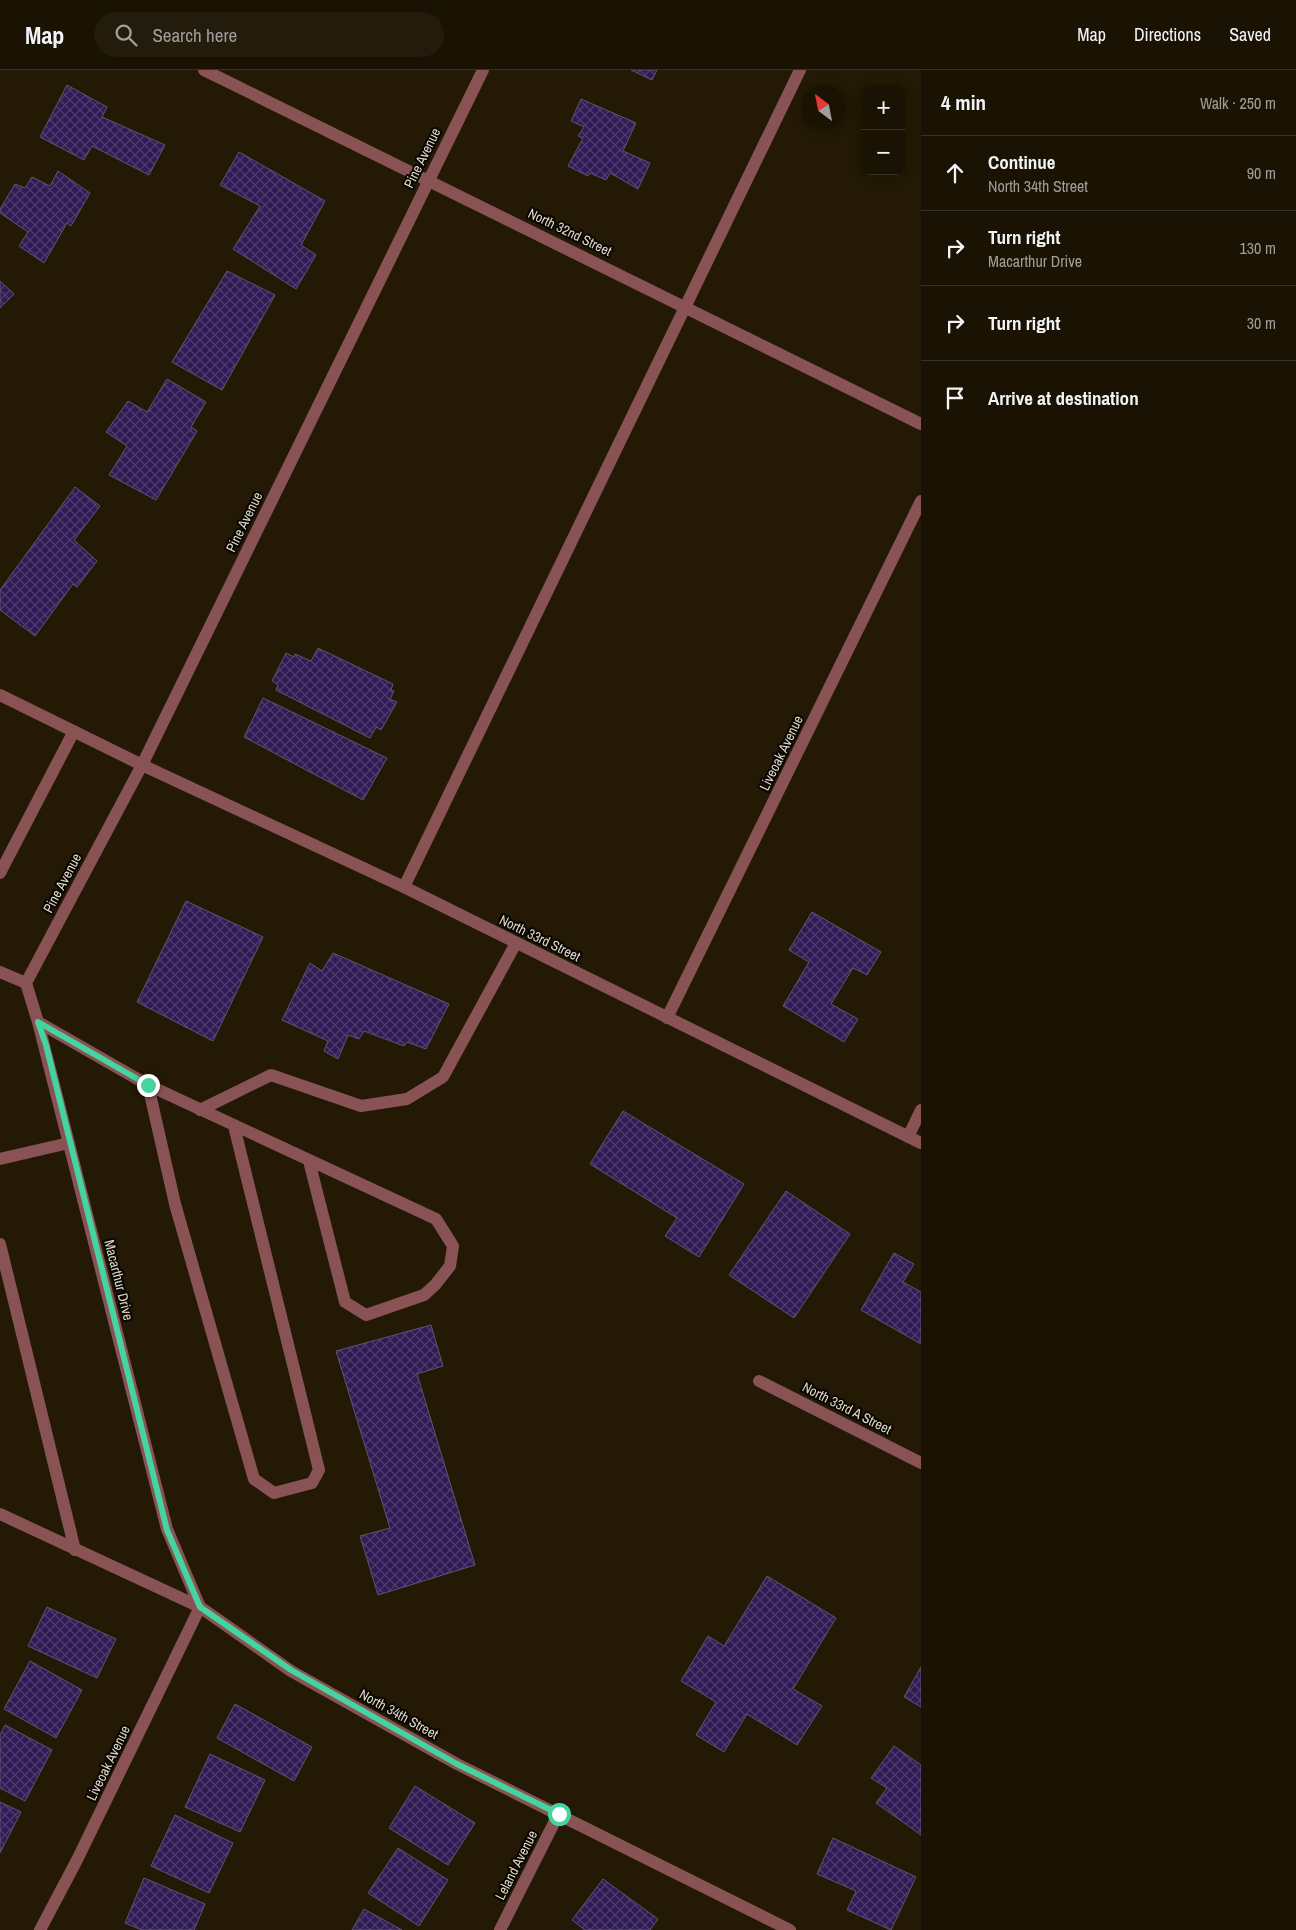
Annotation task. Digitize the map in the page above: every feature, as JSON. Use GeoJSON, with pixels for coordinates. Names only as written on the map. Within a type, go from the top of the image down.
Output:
{"type":"FeatureCollection","features":[{"type":"Feature","properties":{"kind":"street","name":"North 32nd Street"},"geometry":{"type":"LineString","coordinates":[[204,70],[921,424]]}},
{"type":"Feature","properties":{"kind":"street","name":"Pine Avenue"},"geometry":{"type":"LineString","coordinates":[[26,983],[142,765],[483,70]]}},
{"type":"Feature","properties":{"kind":"street"},"geometry":{"type":"LineString","coordinates":[[404,887],[800,70]]}},
{"type":"Feature","properties":{"kind":"street","name":"Liveoak Avenue"},"geometry":{"type":"LineString","coordinates":[[667,1018],[921,501]]}},
{"type":"Feature","properties":{"kind":"street","name":"North 33rd Street"},"geometry":{"type":"LineString","coordinates":[[0,695],[142,765],[404,887],[921,1144]]}},
{"type":"Feature","properties":{"kind":"street"},"geometry":{"type":"LineString","coordinates":[[0,873],[74,731]]}},
{"type":"Feature","properties":{"kind":"street"},"geometry":{"type":"LineString","coordinates":[[200,1110],[271,1075],[361,1106],[406,1099],[443,1077],[516,943]]}},
{"type":"Feature","properties":{"kind":"street"},"geometry":{"type":"LineString","coordinates":[[0,972],[26,983]]}},
{"type":"Feature","properties":{"kind":"street","name":"Macarthur Drive"},"geometry":{"type":"LineString","coordinates":[[26,983],[38,1022],[167,1530],[200,1607]]}},
{"type":"Feature","properties":{"kind":"street"},"geometry":{"type":"LineString","coordinates":[[38,1022],[148,1085],[436,1219],[452,1246],[450,1266],[435,1285],[424,1295],[366,1315],[345,1302],[309,1161]]}},
{"type":"Feature","properties":{"kind":"street"},"geometry":{"type":"LineString","coordinates":[[148,1085],[174,1204],[254,1479],[274,1493],[312,1483],[319,1470],[234,1126]]}},
{"type":"Feature","properties":{"kind":"street"},"geometry":{"type":"LineString","coordinates":[[908,1137],[921,1110]]}},
{"type":"Feature","properties":{"kind":"street"},"geometry":{"type":"LineString","coordinates":[[0,1159],[69,1143]]}},
{"type":"Feature","properties":{"kind":"street"},"geometry":{"type":"LineString","coordinates":[[0,1244],[74,1550]]}},
{"type":"Feature","properties":{"kind":"street","name":"North 33rd A Street"},"geometry":{"type":"LineString","coordinates":[[759,1381],[921,1463]]}},
{"type":"Feature","properties":{"kind":"street","name":"North 34th Street"},"geometry":{"type":"LineString","coordinates":[[0,1514],[200,1607],[291,1670],[457,1764],[790,1930]]}},
{"type":"Feature","properties":{"kind":"street","name":"Liveoak Avenue"},"geometry":{"type":"LineString","coordinates":[[40,1930],[77,1860],[200,1607]]}},
{"type":"Feature","properties":{"kind":"street","name":"Leland Avenue"},"geometry":{"type":"LineString","coordinates":[[500,1930],[559,1814]]}},
{"type":"Feature","properties":{"kind":"building"},"geometry":{"type":"Polygon","coordinates":[[[631,70],[657,70],[652,80],[631,70]]]}},
{"type":"Feature","properties":{"kind":"building"},"geometry":{"type":"Polygon","coordinates":[[[67,85],[107,107],[102,117],[165,145],[149,175],[92,146],[84,160],[40,137],[67,85]]]}},
{"type":"Feature","properties":{"kind":"building"},"geometry":{"type":"Polygon","coordinates":[[[581,99],[636,123],[623,151],[650,163],[638,189],[610,173],[606,180],[590,173],[588,176],[568,166],[583,138],[578,136],[584,127],[571,121],[581,99]]]}},
{"type":"Feature","properties":{"kind":"building"},"geometry":{"type":"Polygon","coordinates":[[[239,152],[325,201],[301,245],[316,255],[296,289],[233,249],[260,206],[220,185],[239,152]]]}},
{"type":"Feature","properties":{"kind":"building"},"geometry":{"type":"Polygon","coordinates":[[[58,171],[90,193],[71,226],[67,223],[44,263],[19,246],[28,232],[0,213],[0,209],[15,184],[25,188],[32,177],[50,186],[58,171]]]}},
{"type":"Feature","properties":{"kind":"building"},"geometry":{"type":"Polygon","coordinates":[[[227,271],[275,295],[222,390],[172,362],[227,271]]]}},
{"type":"Feature","properties":{"kind":"building"},"geometry":{"type":"Polygon","coordinates":[[[0,281],[14,294],[0,308],[0,281]]]}},
{"type":"Feature","properties":{"kind":"building"},"geometry":{"type":"Polygon","coordinates":[[[167,379],[206,402],[191,427],[197,431],[156,500],[109,475],[127,446],[106,432],[128,401],[147,412],[167,379]]]}},
{"type":"Feature","properties":{"kind":"building"},"geometry":{"type":"Polygon","coordinates":[[[75,487],[100,506],[74,540],[97,561],[77,587],[73,584],[35,636],[0,610],[0,590],[75,487]]]}},
{"type":"Feature","properties":{"kind":"building"},"geometry":{"type":"Polygon","coordinates":[[[318,648],[393,684],[391,690],[394,691],[390,699],[397,702],[381,730],[376,727],[370,738],[276,690],[278,685],[272,681],[286,653],[294,657],[295,654],[311,661],[318,648]]]}},
{"type":"Feature","properties":{"kind":"building"},"geometry":{"type":"Polygon","coordinates":[[[263,698],[387,758],[363,800],[244,737],[263,698]]]}},
{"type":"Feature","properties":{"kind":"building"},"geometry":{"type":"Polygon","coordinates":[[[186,901],[263,937],[213,1041],[137,1002],[186,901]]]}},
{"type":"Feature","properties":{"kind":"building"},"geometry":{"type":"Polygon","coordinates":[[[812,912],[881,952],[867,975],[853,968],[831,1004],[858,1019],[844,1042],[783,1006],[809,962],[789,950],[812,912]]]}},
{"type":"Feature","properties":{"kind":"building"},"geometry":{"type":"Polygon","coordinates":[[[333,953],[449,1004],[426,1049],[407,1042],[404,1046],[364,1031],[359,1039],[348,1035],[338,1059],[324,1051],[328,1041],[282,1020],[310,963],[322,971],[333,953]]]}},
{"type":"Feature","properties":{"kind":"building"},"geometry":{"type":"Polygon","coordinates":[[[623,1111],[744,1184],[699,1257],[665,1236],[677,1218],[590,1164],[623,1111]]]}},
{"type":"Feature","properties":{"kind":"building"},"geometry":{"type":"Polygon","coordinates":[[[786,1191],[850,1234],[794,1318],[729,1275],[786,1191]]]}},
{"type":"Feature","properties":{"kind":"building"},"geometry":{"type":"Polygon","coordinates":[[[894,1253],[914,1264],[903,1282],[921,1292],[921,1344],[861,1310],[894,1253]]]}},
{"type":"Feature","properties":{"kind":"building"},"geometry":{"type":"Polygon","coordinates":[[[431,1325],[443,1366],[417,1374],[475,1565],[378,1595],[360,1536],[390,1528],[336,1351],[431,1325]]]}},
{"type":"Feature","properties":{"kind":"building"},"geometry":{"type":"Polygon","coordinates":[[[767,1576],[836,1618],[793,1689],[822,1706],[797,1745],[747,1714],[724,1752],[696,1735],[716,1702],[681,1681],[708,1636],[724,1646],[767,1576]]]}},
{"type":"Feature","properties":{"kind":"building"},"geometry":{"type":"Polygon","coordinates":[[[47,1607],[116,1639],[97,1678],[28,1646],[47,1607]]]}},
{"type":"Feature","properties":{"kind":"building"},"geometry":{"type":"Polygon","coordinates":[[[30,1661],[82,1690],[56,1738],[4,1709],[30,1661]]]}},
{"type":"Feature","properties":{"kind":"building"},"geometry":{"type":"Polygon","coordinates":[[[921,1667],[921,1707],[904,1697],[921,1667]]]}},
{"type":"Feature","properties":{"kind":"building"},"geometry":{"type":"Polygon","coordinates":[[[235,1704],[312,1747],[294,1781],[217,1738],[235,1704]]]}},
{"type":"Feature","properties":{"kind":"building"},"geometry":{"type":"Polygon","coordinates":[[[5,1725],[52,1750],[25,1801],[0,1788],[0,1735],[5,1725]]]}},
{"type":"Feature","properties":{"kind":"building"},"geometry":{"type":"Polygon","coordinates":[[[894,1746],[921,1765],[921,1835],[876,1803],[887,1788],[871,1778],[894,1746]]]}},
{"type":"Feature","properties":{"kind":"building"},"geometry":{"type":"Polygon","coordinates":[[[210,1754],[265,1780],[240,1832],[185,1807],[210,1754]]]}},
{"type":"Feature","properties":{"kind":"building"},"geometry":{"type":"Polygon","coordinates":[[[415,1786],[475,1823],[448,1865],[389,1828],[415,1786]]]}},
{"type":"Feature","properties":{"kind":"building"},"geometry":{"type":"Polygon","coordinates":[[[0,1802],[21,1812],[0,1853],[0,1802]]]}},
{"type":"Feature","properties":{"kind":"building"},"geometry":{"type":"Polygon","coordinates":[[[175,1815],[233,1843],[209,1893],[151,1866],[175,1815]]]}},
{"type":"Feature","properties":{"kind":"building"},"geometry":{"type":"Polygon","coordinates":[[[833,1838],[916,1877],[891,1930],[847,1910],[856,1891],[817,1874],[833,1838]]]}},
{"type":"Feature","properties":{"kind":"building"},"geometry":{"type":"Polygon","coordinates":[[[398,1848],[448,1880],[419,1926],[368,1893],[398,1848]]]}},
{"type":"Feature","properties":{"kind":"building"},"geometry":{"type":"Polygon","coordinates":[[[144,1878],[205,1904],[194,1930],[142,1930],[125,1923],[144,1878]]]}},
{"type":"Feature","properties":{"kind":"building"},"geometry":{"type":"Polygon","coordinates":[[[603,1879],[658,1919],[650,1930],[585,1930],[572,1920],[603,1879]]]}},
{"type":"Feature","properties":{"kind":"building"},"geometry":{"type":"Polygon","coordinates":[[[364,1909],[402,1930],[352,1930],[364,1909]]]}},
{"type":"Feature","properties":{"kind":"route"},"geometry":{"type":"LineString","coordinates":[[148,1085],[38,1022],[46,1045],[167,1530],[200,1607],[291,1670],[457,1764],[559,1814]]}}]}
